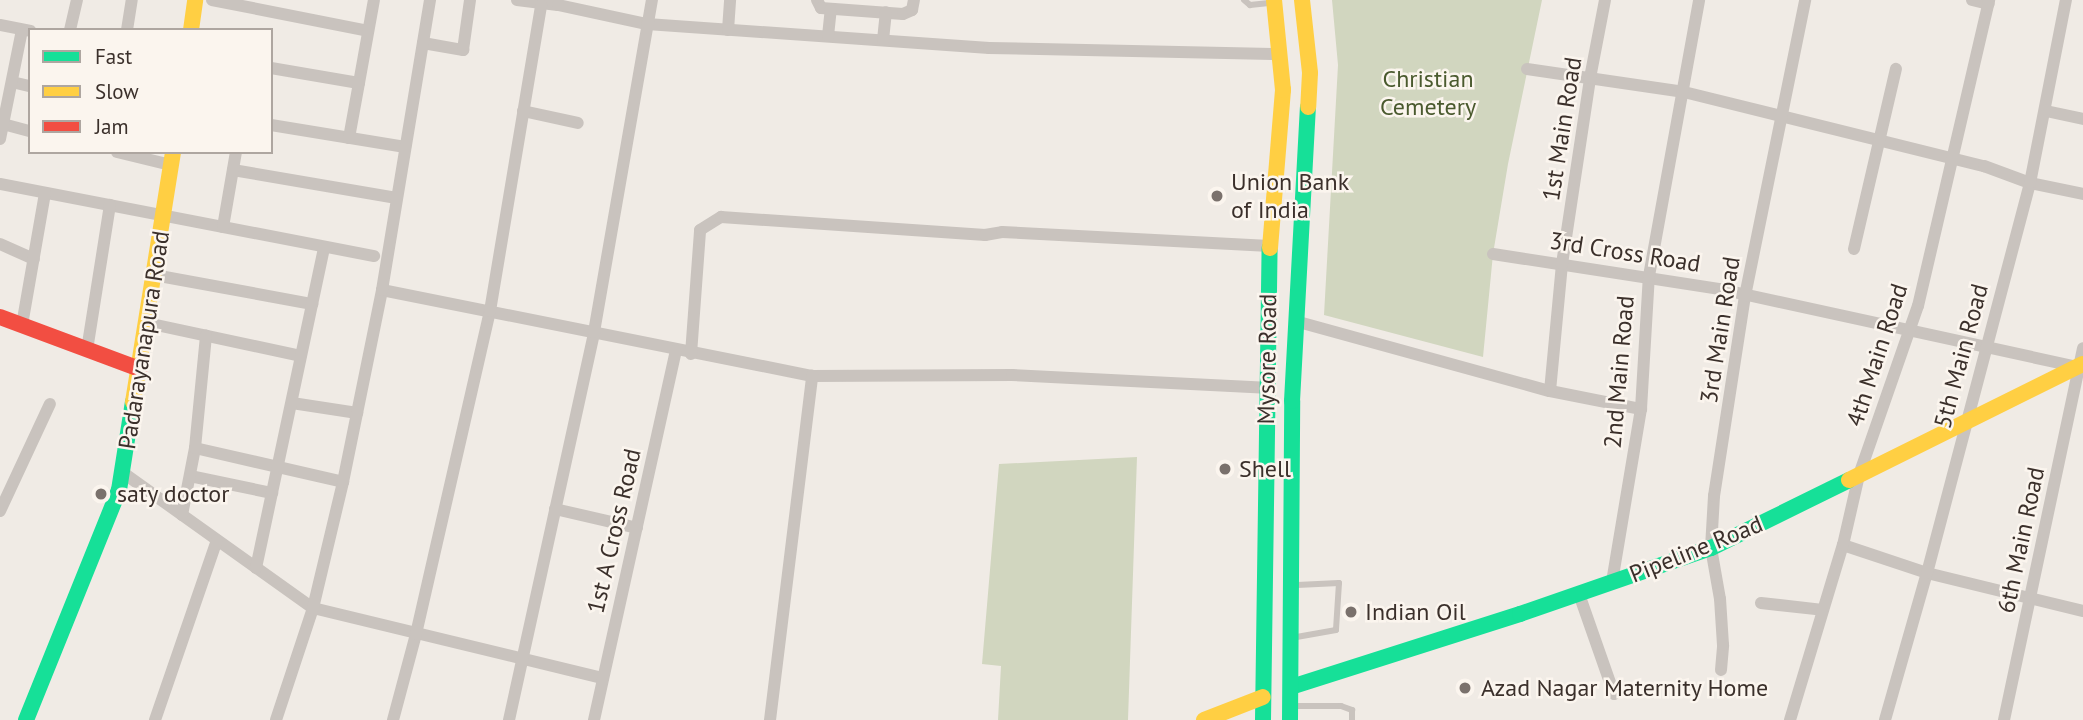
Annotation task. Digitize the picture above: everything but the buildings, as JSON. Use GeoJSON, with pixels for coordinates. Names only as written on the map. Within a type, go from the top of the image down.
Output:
{"type":"FeatureCollection","features":[{"type":"Feature","properties":{"kind":"main road"},"geometry":{"type":"LineString","coordinates":[[191,28],[195,0]]}},
{"type":"Feature","properties":{"kind":"main road","name":"Mysore Road"},"geometry":{"type":"LineString","coordinates":[[1290,713],[1295,321],[1310,73],[1302,0]]}},
{"type":"Feature","properties":{"kind":"main road","name":"Mysore Road"},"geometry":{"type":"LineString","coordinates":[[1263,720],[1270,246],[1283,90],[1274,1]]}},
{"type":"Feature","properties":{"kind":"main road","name":"Padarayanapura Road"},"geometry":{"type":"LineString","coordinates":[[26,720],[118,490],[140,369],[172,159]]}},
{"type":"Feature","properties":{"kind":"main road"},"geometry":{"type":"LineString","coordinates":[[0,317],[140,369]]}},
{"type":"Feature","properties":{"kind":"main road","name":"Pipeline Road"},"geometry":{"type":"LineString","coordinates":[[1291,687],[1579,594],[1711,548],[2080,366]]}},
{"type":"Feature","properties":{"kind":"main road"},"geometry":{"type":"LineString","coordinates":[[1204,720],[1263,697]]}},
{"type":"Feature","properties":{"kind":"street"},"geometry":{"type":"LineString","coordinates":[[71,28],[77,0]]}},
{"type":"Feature","properties":{"kind":"street"},"geometry":{"type":"LineString","coordinates":[[127,28],[132,0]]}},
{"type":"Feature","properties":{"kind":"street"},"geometry":{"type":"LineString","coordinates":[[212,0],[368,31]]}},
{"type":"Feature","properties":{"kind":"street"},"geometry":{"type":"LineString","coordinates":[[349,138],[374,0]]}},
{"type":"Feature","properties":{"kind":"street"},"geometry":{"type":"LineString","coordinates":[[276,720],[313,608],[343,482],[382,290],[430,0]]}},
{"type":"Feature","properties":{"kind":"street"},"geometry":{"type":"LineString","coordinates":[[423,43],[463,50],[470,0]]}},
{"type":"Feature","properties":{"kind":"street"},"geometry":{"type":"LineString","coordinates":[[517,0],[541,5],[559,3],[647,24],[728,30],[989,48],[1279,54]]}},
{"type":"Feature","properties":{"kind":"street"},"geometry":{"type":"LineString","coordinates":[[509,720],[594,332],[652,0]]}},
{"type":"Feature","properties":{"kind":"street"},"geometry":{"type":"LineString","coordinates":[[728,30],[730,0]]}},
{"type":"Feature","properties":{"kind":"street"},"geometry":{"type":"LineString","coordinates":[[817,0],[821,8],[908,13],[914,0]]}},
{"type":"Feature","properties":{"kind":"street","name":"1st Main Road"},"geometry":{"type":"LineString","coordinates":[[1550,391],[1562,264],[1590,78],[1605,0]]}},
{"type":"Feature","properties":{"kind":"street","name":"2nd Main Road"},"geometry":{"type":"LineString","coordinates":[[1612,582],[1641,409],[1649,276],[1699,0]]}},
{"type":"Feature","properties":{"kind":"street","name":"3rd Main Road"},"geometry":{"type":"LineString","coordinates":[[1721,670],[1723,645],[1720,599],[1711,548],[1714,496],[1745,296],[1805,0]]}},
{"type":"Feature","properties":{"kind":"street"},"geometry":{"type":"LineString","coordinates":[[1972,0],[1989,2]]}},
{"type":"Feature","properties":{"kind":"street","name":"5th Main Road"},"geometry":{"type":"LineString","coordinates":[[1885,720],[1927,573],[2030,183],[2066,0]]}},
{"type":"Feature","properties":{"kind":"street","name":"4th Main Road"},"geometry":{"type":"LineString","coordinates":[[1790,720],[1843,545],[1859,475],[1918,306],[1989,2]]}},
{"type":"Feature","properties":{"kind":"street"},"geometry":{"type":"LineString","coordinates":[[393,720],[416,634],[490,311],[541,5]]}},
{"type":"Feature","properties":{"kind":"street"},"geometry":{"type":"LineString","coordinates":[[828,36],[831,9]]}},
{"type":"Feature","properties":{"kind":"street"},"geometry":{"type":"LineString","coordinates":[[883,40],[886,12]]}},
{"type":"Feature","properties":{"kind":"street"},"geometry":{"type":"LineString","coordinates":[[0,25],[26,31],[0,139]]}},
{"type":"Feature","properties":{"kind":"street"},"geometry":{"type":"LineString","coordinates":[[273,68],[359,83]]}},
{"type":"Feature","properties":{"kind":"street"},"geometry":{"type":"LineString","coordinates":[[1527,69],[1684,92],[1984,166],[2030,183],[2083,194]]}},
{"type":"Feature","properties":{"kind":"street"},"geometry":{"type":"LineString","coordinates":[[1854,250],[1896,69]]}},
{"type":"Feature","properties":{"kind":"street"},"geometry":{"type":"LineString","coordinates":[[12,82],[28,86]]}},
{"type":"Feature","properties":{"kind":"street"},"geometry":{"type":"LineString","coordinates":[[523,111],[578,123]]}},
{"type":"Feature","properties":{"kind":"street"},"geometry":{"type":"LineString","coordinates":[[2046,111],[2083,119]]}},
{"type":"Feature","properties":{"kind":"street"},"geometry":{"type":"LineString","coordinates":[[3,124],[28,130]]}},
{"type":"Feature","properties":{"kind":"street"},"geometry":{"type":"LineString","coordinates":[[273,125],[405,147]]}},
{"type":"Feature","properties":{"kind":"street"},"geometry":{"type":"LineString","coordinates":[[133,154],[172,159]]}},
{"type":"Feature","properties":{"kind":"street"},"geometry":{"type":"LineString","coordinates":[[223,227],[236,154]]}},
{"type":"Feature","properties":{"kind":"street"},"geometry":{"type":"LineString","coordinates":[[233,170],[397,198]]}},
{"type":"Feature","properties":{"kind":"street"},"geometry":{"type":"LineString","coordinates":[[0,184],[373,257]]}},
{"type":"Feature","properties":{"kind":"street"},"geometry":{"type":"LineString","coordinates":[[22,325],[45,192]]}},
{"type":"Feature","properties":{"kind":"street"},"geometry":{"type":"LineString","coordinates":[[87,350],[110,205]]}},
{"type":"Feature","properties":{"kind":"street"},"geometry":{"type":"LineString","coordinates":[[691,354],[700,230],[721,217],[985,235],[1002,232],[1270,246]]}},
{"type":"Feature","properties":{"kind":"street"},"geometry":{"type":"LineString","coordinates":[[0,244],[34,259]]}},
{"type":"Feature","properties":{"kind":"street"},"geometry":{"type":"LineString","coordinates":[[256,568],[324,247]]}},
{"type":"Feature","properties":{"kind":"street","name":"3rd Cross Road"},"geometry":{"type":"LineString","coordinates":[[1493,254],[1649,276],[2080,366]]}},
{"type":"Feature","properties":{"kind":"street"},"geometry":{"type":"LineString","coordinates":[[154,275],[312,304]]}},
{"type":"Feature","properties":{"kind":"street"},"geometry":{"type":"LineString","coordinates":[[382,290],[811,376],[1012,375],[1266,388]]}},
{"type":"Feature","properties":{"kind":"street"},"geometry":{"type":"LineString","coordinates":[[1295,321],[1550,391],[1641,409]]}},
{"type":"Feature","properties":{"kind":"street"},"geometry":{"type":"LineString","coordinates":[[147,323],[301,356]]}},
{"type":"Feature","properties":{"kind":"street"},"geometry":{"type":"LineString","coordinates":[[182,515],[195,448],[206,337]]}},
{"type":"Feature","properties":{"kind":"street","name":"6th Main Road"},"geometry":{"type":"LineString","coordinates":[[2004,720],[2083,348]]}},
{"type":"Feature","properties":{"kind":"street","name":"1st A Cross Road"},"geometry":{"type":"LineString","coordinates":[[594,720],[676,351]]}},
{"type":"Feature","properties":{"kind":"street"},"geometry":{"type":"LineString","coordinates":[[770,720],[811,376]]}},
{"type":"Feature","properties":{"kind":"street"},"geometry":{"type":"LineString","coordinates":[[292,403],[357,413]]}},
{"type":"Feature","properties":{"kind":"street"},"geometry":{"type":"LineString","coordinates":[[0,511],[50,404]]}},
{"type":"Feature","properties":{"kind":"street"},"geometry":{"type":"LineString","coordinates":[[195,448],[343,482]]}},
{"type":"Feature","properties":{"kind":"street"},"geometry":{"type":"LineString","coordinates":[[122,472],[313,608],[603,678]]}},
{"type":"Feature","properties":{"kind":"street"},"geometry":{"type":"LineString","coordinates":[[190,476],[272,493]]}},
{"type":"Feature","properties":{"kind":"street"},"geometry":{"type":"LineString","coordinates":[[555,509],[637,528]]}},
{"type":"Feature","properties":{"kind":"street"},"geometry":{"type":"LineString","coordinates":[[155,720],[218,540]]}},
{"type":"Feature","properties":{"kind":"street"},"geometry":{"type":"LineString","coordinates":[[1843,545],[1927,573],[2083,611]]}},
{"type":"Feature","properties":{"kind":"street"},"geometry":{"type":"LineString","coordinates":[[1579,594],[1614,694]]}},
{"type":"Feature","properties":{"kind":"street"},"geometry":{"type":"LineString","coordinates":[[1761,603],[1823,610]]}},
{"type":"Feature","properties":{"kind":"lane"},"geometry":{"type":"LineString","coordinates":[[1244,0],[1250,5],[1274,1]]}},
{"type":"Feature","properties":{"kind":"lane"},"geometry":{"type":"LineString","coordinates":[[1291,586],[1339,583],[1336,630],[1291,638]]}},
{"type":"Feature","properties":{"kind":"lane"},"geometry":{"type":"LineString","coordinates":[[1290,713],[1341,706],[1352,710],[1352,720]]}},
{"type":"Feature","properties":{"kind":"green space","name":"Christian Cemetery"},"geometry":{"type":"Polygon","coordinates":[[[1332,0],[1542,0],[1508,164],[1493,254],[1483,357],[1324,315],[1338,65],[1332,0]]]}},
{"type":"Feature","properties":{"kind":"green space"},"geometry":{"type":"Polygon","coordinates":[[[1137,457],[1128,720],[998,720],[1001,666],[982,664],[999,464],[1137,457]]]}},
{"type":"Feature","properties":{"kind":"traffic: fast"},"geometry":{"type":"LineString","coordinates":[[1290,720],[1292,401],[1308,107]]}},
{"type":"Feature","properties":{"kind":"traffic: fast"},"geometry":{"type":"LineString","coordinates":[[1263,720],[1270,248]]}},
{"type":"Feature","properties":{"kind":"traffic: fast"},"geometry":{"type":"LineString","coordinates":[[26,720],[119,490],[133,402]]}},
{"type":"Feature","properties":{"kind":"traffic: fast"},"geometry":{"type":"LineString","coordinates":[[1291,687],[1520,614],[1711,548],[1849,480]]}},
{"type":"Feature","properties":{"kind":"traffic: slow"},"geometry":{"type":"LineString","coordinates":[[191,28],[195,0]]}},
{"type":"Feature","properties":{"kind":"traffic: slow"},"geometry":{"type":"LineString","coordinates":[[1270,248],[1283,90],[1274,0]]}},
{"type":"Feature","properties":{"kind":"traffic: slow"},"geometry":{"type":"LineString","coordinates":[[1302,0],[1310,73],[1308,107]]}},
{"type":"Feature","properties":{"kind":"traffic: slow"},"geometry":{"type":"LineString","coordinates":[[133,402],[173,154]]}},
{"type":"Feature","properties":{"kind":"traffic: slow"},"geometry":{"type":"LineString","coordinates":[[1849,480],[2083,364]]}},
{"type":"Feature","properties":{"kind":"traffic: slow"},"geometry":{"type":"LineString","coordinates":[[1204,720],[1263,697]]}},
{"type":"Feature","properties":{"kind":"traffic: jam"},"geometry":{"type":"LineString","coordinates":[[0,317],[140,369]]}},
{"type":"Feature","properties":{"kind":"place","name":"Union Bank of India"},"geometry":{"type":"Point","coordinates":[1217,196]}},
{"type":"Feature","properties":{"kind":"place","name":"Shell"},"geometry":{"type":"Point","coordinates":[1225,469]}},
{"type":"Feature","properties":{"kind":"place","name":"saty doctor"},"geometry":{"type":"Point","coordinates":[101,494]}},
{"type":"Feature","properties":{"kind":"place","name":"Indian Oil"},"geometry":{"type":"Point","coordinates":[1351,612]}},
{"type":"Feature","properties":{"kind":"place","name":"Azad Nagar Maternity Home"},"geometry":{"type":"Point","coordinates":[1465,688]}}]}
